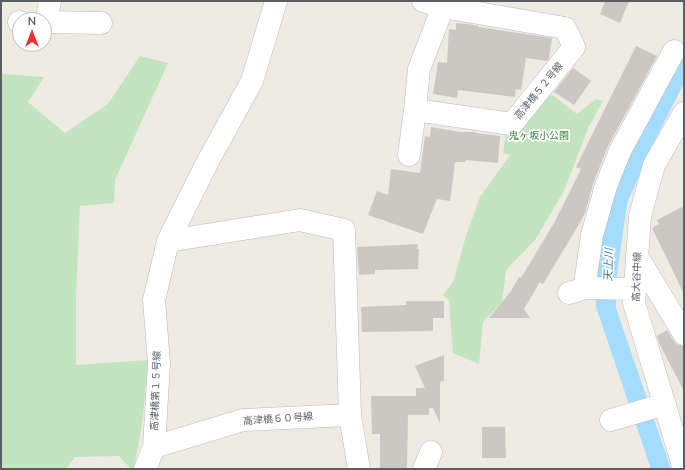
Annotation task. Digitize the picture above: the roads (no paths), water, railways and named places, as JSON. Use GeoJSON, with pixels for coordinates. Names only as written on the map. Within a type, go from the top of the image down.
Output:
{"type":"FeatureCollection","features":[{"type":"Feature","properties":{"kind":"street","name":"高津橋第１５号線"},"geometry":{"type":"LineString","coordinates":[[145,469],[154,446],[159,363],[154,300],[168,241],[207,163],[252,81],[276,1]]}},
{"type":"Feature","properties":{"kind":"street","name":"高津橋５２号線"},"geometry":{"type":"LineString","coordinates":[[439,3],[565,28],[574,47],[512,124],[415,110],[419,69],[439,3]]}},
{"type":"Feature","properties":{"kind":"street"},"geometry":{"type":"LineString","coordinates":[[52,16],[101,23]]}},
{"type":"Feature","properties":{"kind":"street"},"geometry":{"type":"LineString","coordinates":[[635,289],[577,291],[586,277],[592,235],[606,186],[620,151],[675,55]]}},
{"type":"Feature","properties":{"kind":"street"},"geometry":{"type":"LineString","coordinates":[[409,155],[415,110]]}},
{"type":"Feature","properties":{"kind":"street","name":"高大谷中線"},"geometry":{"type":"LineString","coordinates":[[684,113],[654,165],[640,216],[634,303],[684,469]]}},
{"type":"Feature","properties":{"kind":"street"},"geometry":{"type":"LineString","coordinates":[[168,241],[300,220],[344,230],[350,415],[359,469]]}},
{"type":"Feature","properties":{"kind":"street"},"geometry":{"type":"LineString","coordinates":[[637,256],[684,334]]}},
{"type":"Feature","properties":{"kind":"street"},"geometry":{"type":"LineString","coordinates":[[616,419],[665,404]]}},
{"type":"Feature","properties":{"kind":"street","name":"高津橋６０号線"},"geometry":{"type":"LineString","coordinates":[[154,446],[243,420],[350,415]]}},
{"type":"Feature","properties":{"kind":"water","name":"天上川"},"geometry":{"type":"Polygon","coordinates":[[[684,41],[684,83],[658,134],[627,203],[616,282],[616,308],[671,469],[651,469],[596,307],[596,272],[602,222],[615,177],[671,63],[684,41]]]}},
{"type":"Feature","properties":{"kind":"park label","name":"鬼ヶ坂小公園"},"geometry":{"type":"Point","coordinates":[539,136]}}]}
